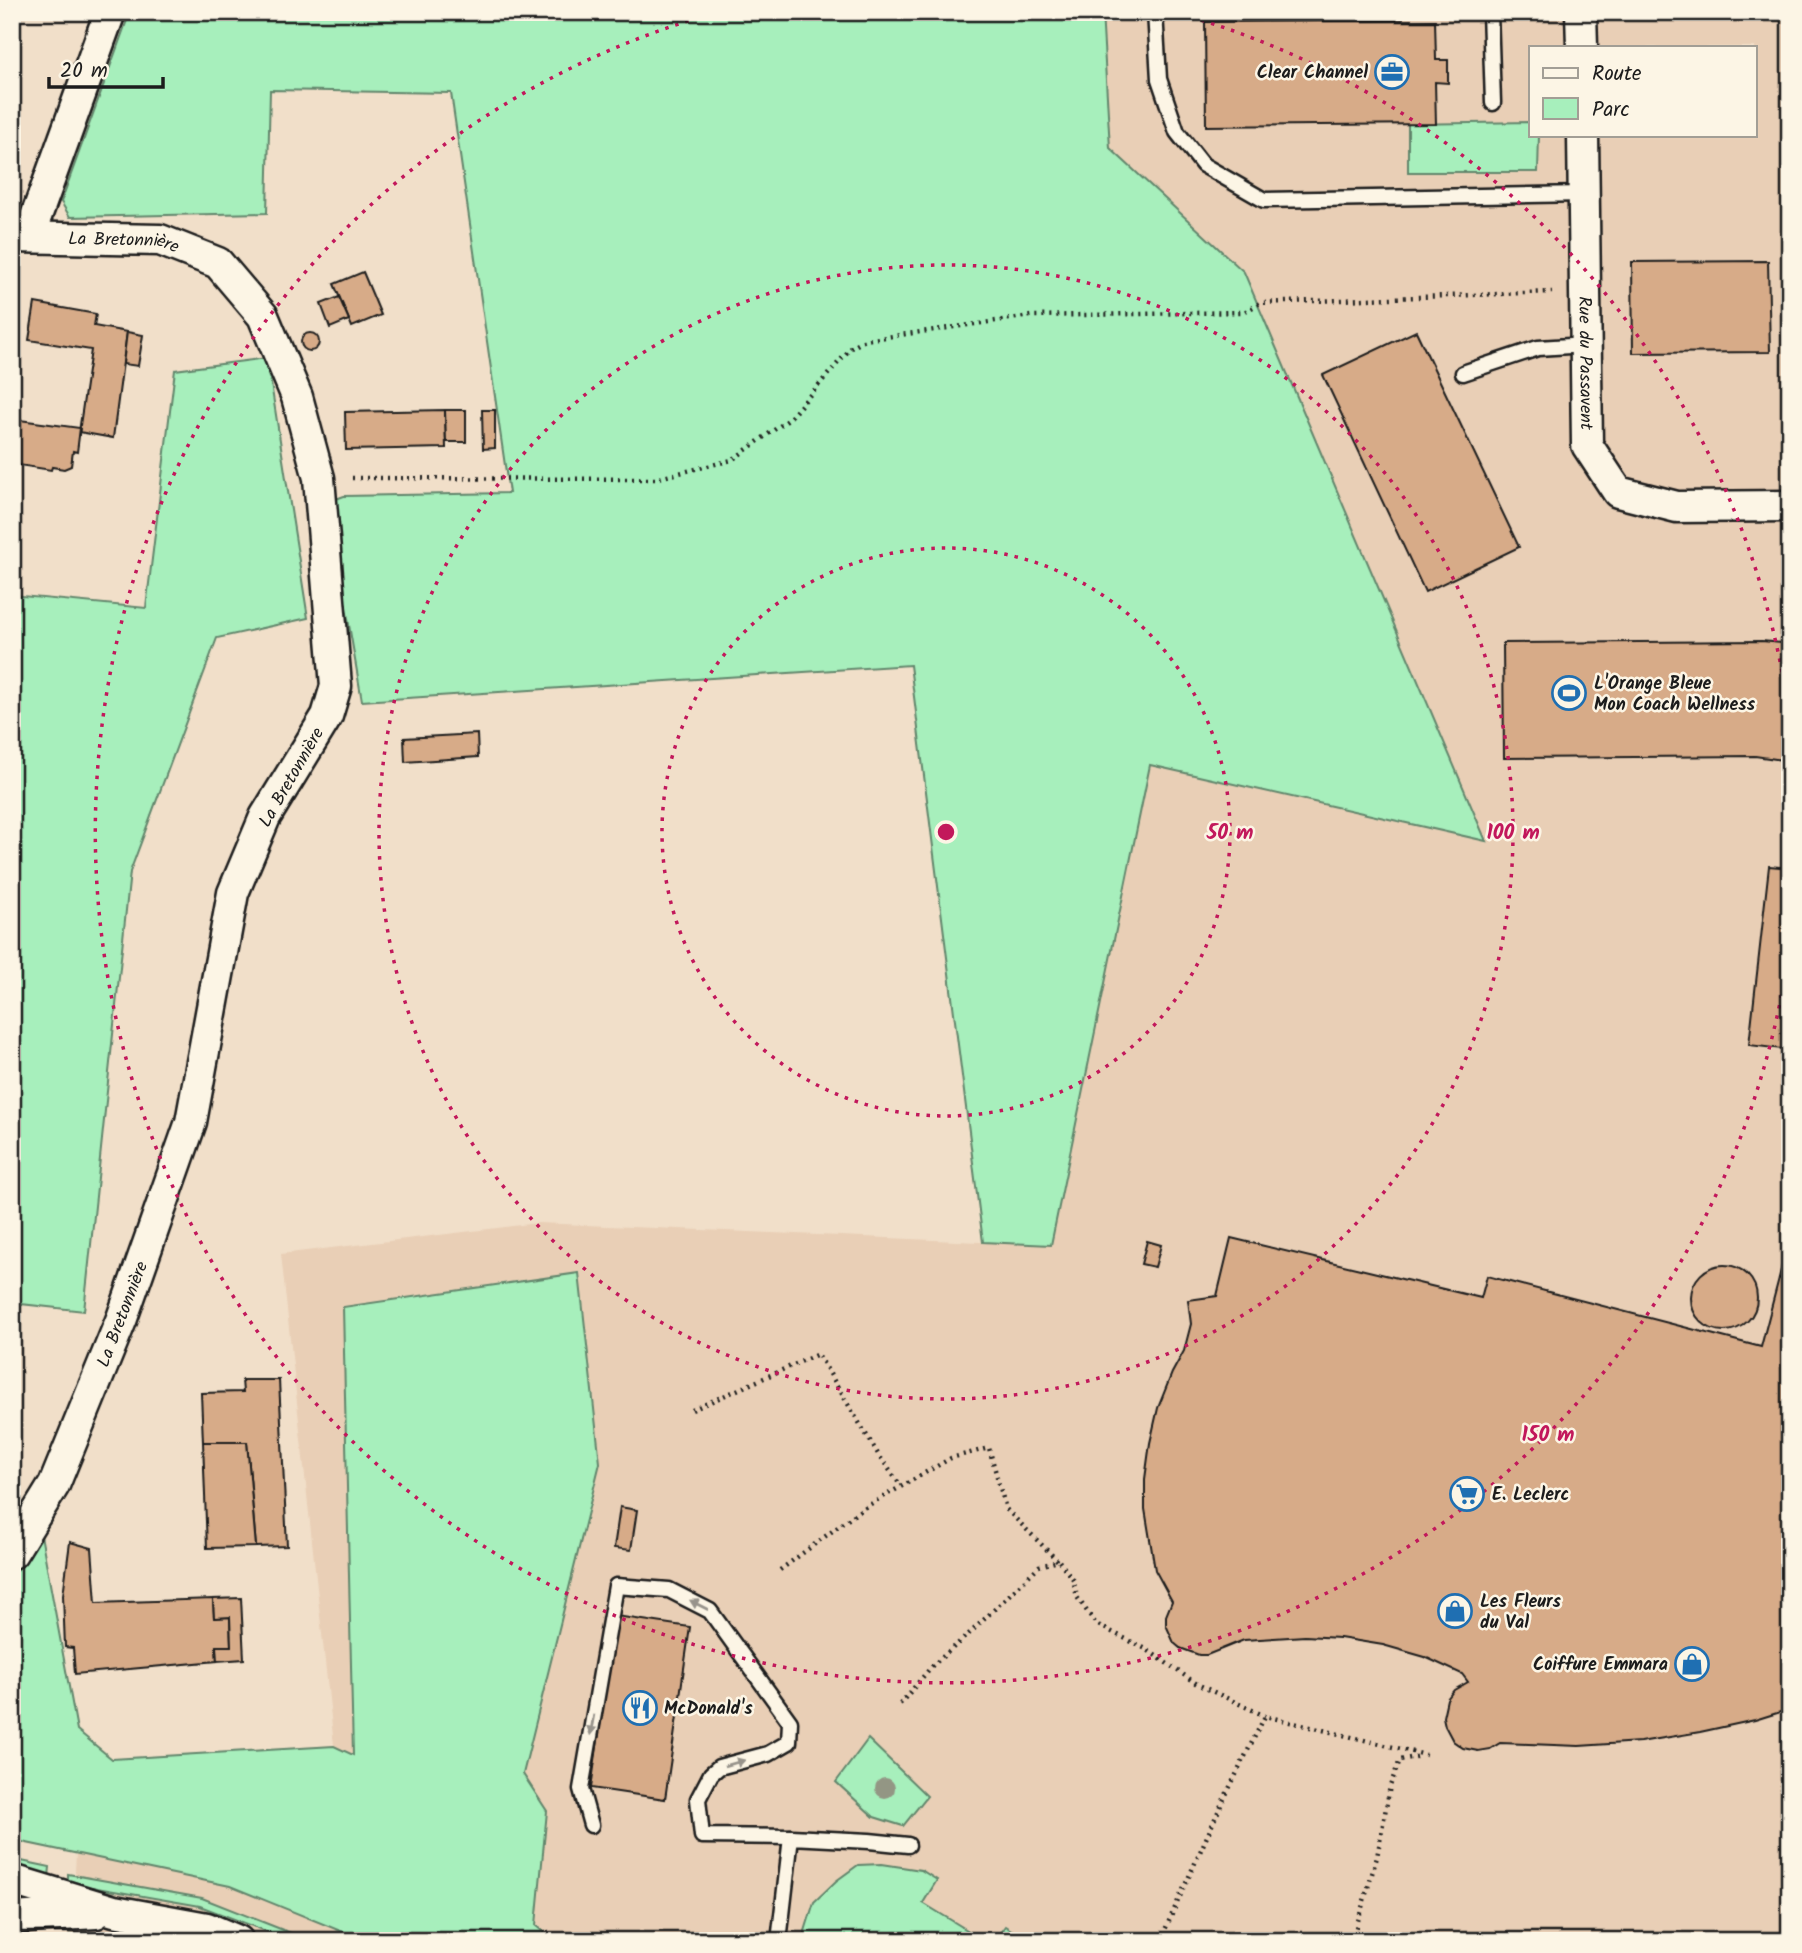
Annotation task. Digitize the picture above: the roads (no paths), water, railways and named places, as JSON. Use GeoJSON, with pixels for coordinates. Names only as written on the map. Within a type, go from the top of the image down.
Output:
{"type":"FeatureCollection","features":[{"type":"Feature","properties":{"kind":"street","name":"La Bretonnière"},"geometry":{"type":"LineString","coordinates":[[12,1553],[54,1485],[122,1318],[191,1122],[233,893],[265,817],[327,716],[336,686],[319,478],[297,397],[263,316],[218,263],[159,240],[21,236],[110,12]]}},
{"type":"Feature","properties":{"kind":"street"},"geometry":{"type":"LineString","coordinates":[[1581,12],[1582,46]]}},
{"type":"Feature","properties":{"kind":"street","name":"Rue du Passavent"},"geometry":{"type":"LineString","coordinates":[[1583,136],[1587,445],[1618,492],[1677,507],[1790,506]]}},
{"type":"Feature","properties":{"kind":"street"},"geometry":{"type":"LineString","coordinates":[[12,1880],[114,1912],[207,1927],[238,1941]]}},
{"type":"Feature","properties":{"kind":"street"},"geometry":{"type":"LineString","coordinates":[[12,1918],[114,1912]]}},
{"type":"Feature","properties":{"kind":"lane"},"geometry":{"type":"LineString","coordinates":[[1155,12],[1159,79],[1177,132],[1203,164],[1264,200],[1584,194]]}},
{"type":"Feature","properties":{"kind":"lane"},"geometry":{"type":"LineString","coordinates":[[1490,12],[1493,103]]}},
{"type":"Feature","properties":{"kind":"lane"},"geometry":{"type":"LineString","coordinates":[[1463,373],[1538,348],[1586,345]]}},
{"type":"Feature","properties":{"kind":"lane"},"geometry":{"type":"LineString","coordinates":[[591,1825],[581,1789],[616,1586],[669,1590],[710,1611],[790,1723],[789,1742],[768,1754],[719,1767],[711,1774],[698,1799],[702,1836],[791,1837],[908,1845]]}},
{"type":"Feature","properties":{"kind":"lane"},"geometry":{"type":"LineString","coordinates":[[779,1941],[791,1837]]}},
{"type":"Feature","properties":{"kind":"place","name":"Clear Channel"},"geometry":{"type":"Point","coordinates":[1392,72]}},
{"type":"Feature","properties":{"kind":"place","name":"L'Orange Bleue Mon Coach Wellness"},"geometry":{"type":"Point","coordinates":[1569,693]}},
{"type":"Feature","properties":{"kind":"place","name":"E. Leclerc"},"geometry":{"type":"Point","coordinates":[1467,1494]}},
{"type":"Feature","properties":{"kind":"place","name":"Les Fleurs du Val"},"geometry":{"type":"Point","coordinates":[1455,1611]}},
{"type":"Feature","properties":{"kind":"place","name":"Coiffure Emmara"},"geometry":{"type":"Point","coordinates":[1692,1664]}},
{"type":"Feature","properties":{"kind":"place","name":"McDonald's"},"geometry":{"type":"Point","coordinates":[640,1708]}}]}
